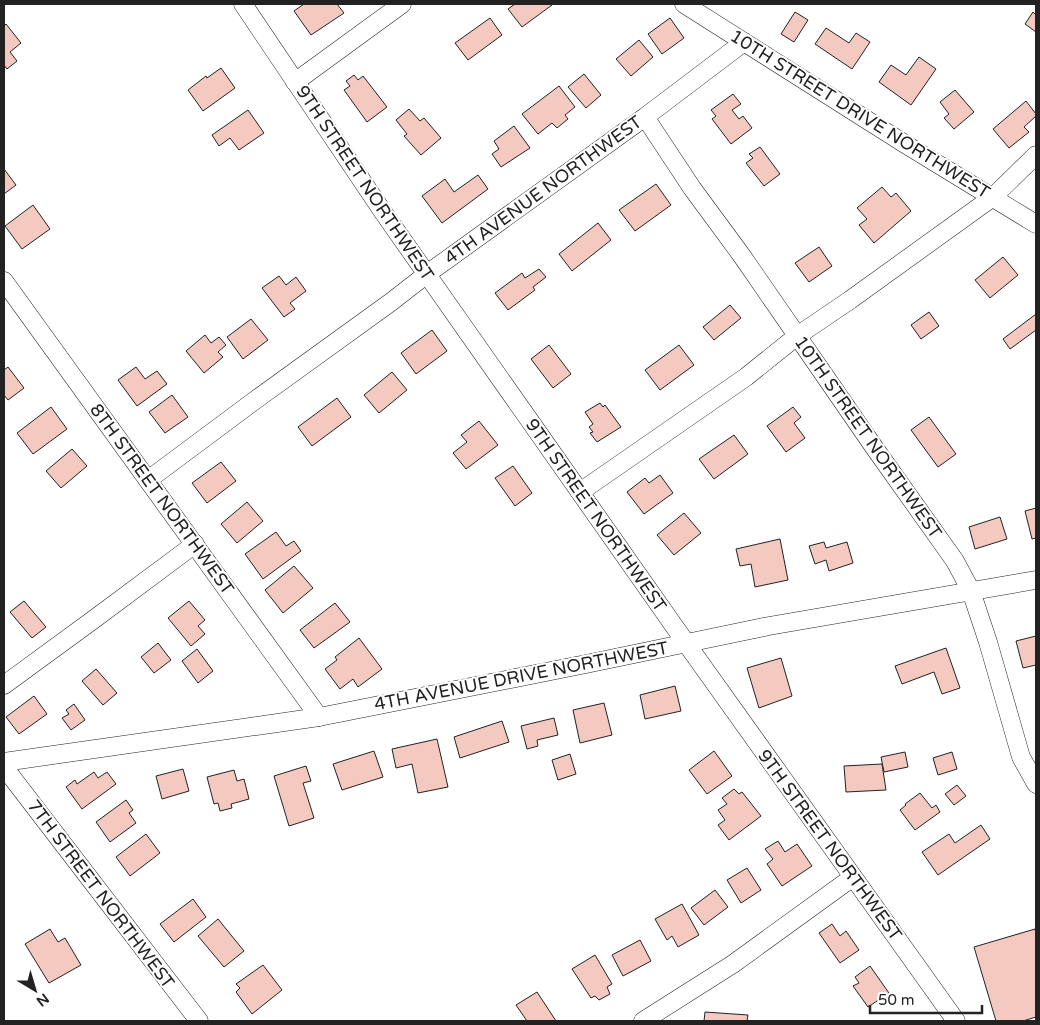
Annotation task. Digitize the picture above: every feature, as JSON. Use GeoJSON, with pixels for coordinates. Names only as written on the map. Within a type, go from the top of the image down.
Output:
{"type":"FeatureCollection","features":[{"type":"Feature","properties":{"kind":"street","name":"9TH STREET NORTHWEST"},"geometry":{"type":"LineString","coordinates":[[243,4],[427,274],[852,878],[956,1021]]}},
{"type":"Feature","properties":{"kind":"street"},"geometry":{"type":"LineString","coordinates":[[295,82],[402,4]]}},
{"type":"Feature","properties":{"kind":"street","name":"10TH STREET DRIVE NORTHWEST"},"geometry":{"type":"LineString","coordinates":[[684,4],[905,144],[1036,224]]}},
{"type":"Feature","properties":{"kind":"street","name":"4TH AVENUE NORTHWEST"},"geometry":{"type":"LineString","coordinates":[[148,480],[427,274],[645,117],[744,42]]}},
{"type":"Feature","properties":{"kind":"street","name":"10TH STREET NORTHWEST"},"geometry":{"type":"LineString","coordinates":[[645,117],[692,188],[742,256],[876,450],[956,561],[971,591],[988,642],[1021,757],[1036,784]]}},
{"type":"Feature","properties":{"kind":"street"},"geometry":{"type":"LineString","coordinates":[[580,492],[746,376],[797,336],[993,197],[1036,155]]}},
{"type":"Feature","properties":{"kind":"street","name":"8TH STREET NORTHWEST"},"geometry":{"type":"LineString","coordinates":[[4,281],[319,716]]}},
{"type":"Feature","properties":{"kind":"street"},"geometry":{"type":"LineString","coordinates":[[4,685],[195,544]]}},
{"type":"Feature","properties":{"kind":"street","name":"4TH AVENUE DRIVE NORTHWEST"},"geometry":{"type":"LineString","coordinates":[[4,762],[319,716],[769,626],[1036,580]]}},
{"type":"Feature","properties":{"kind":"street","name":"7TH STREET NORTHWEST"},"geometry":{"type":"LineString","coordinates":[[4,767],[198,1021]]}},
{"type":"Feature","properties":{"kind":"street"},"geometry":{"type":"LineString","coordinates":[[643,1021],[733,964],[852,878]]}},
{"type":"Feature","properties":{"kind":"building"},"geometry":{"type":"Polygon","coordinates":[[[304,4],[337,4],[344,13],[311,35],[294,11],[304,4]]]}},
{"type":"Feature","properties":{"kind":"building"},"geometry":{"type":"Polygon","coordinates":[[[515,4],[552,5],[522,27],[508,9],[515,4]]]}},
{"type":"Feature","properties":{"kind":"building"},"geometry":{"type":"Polygon","coordinates":[[[795,12],[808,20],[794,42],[781,34],[795,12]]]}},
{"type":"Feature","properties":{"kind":"building"},"geometry":{"type":"Polygon","coordinates":[[[1033,12],[1036,15],[1036,32],[1025,24],[1033,12]]]}},
{"type":"Feature","properties":{"kind":"building"},"geometry":{"type":"Polygon","coordinates":[[[490,18],[502,35],[468,60],[455,43],[490,18]]]}},
{"type":"Feature","properties":{"kind":"building"},"geometry":{"type":"Polygon","coordinates":[[[670,18],[684,38],[662,54],[648,34],[670,18]]]}},
{"type":"Feature","properties":{"kind":"building"},"geometry":{"type":"Polygon","coordinates":[[[6,24],[21,43],[10,52],[17,61],[7,69],[4,65],[4,26],[6,24]]]}},
{"type":"Feature","properties":{"kind":"building"},"geometry":{"type":"Polygon","coordinates":[[[826,28],[849,43],[856,33],[870,42],[852,69],[815,44],[826,28]]]}},
{"type":"Feature","properties":{"kind":"building"},"geometry":{"type":"Polygon","coordinates":[[[639,40],[653,57],[631,76],[616,59],[639,40]]]}},
{"type":"Feature","properties":{"kind":"building"},"geometry":{"type":"Polygon","coordinates":[[[919,57],[936,69],[911,105],[879,82],[891,65],[906,75],[919,57]]]}},
{"type":"Feature","properties":{"kind":"building"},"geometry":{"type":"Polygon","coordinates":[[[221,68],[235,88],[203,111],[188,90],[206,76],[207,78],[221,68]]]}},
{"type":"Feature","properties":{"kind":"building"},"geometry":{"type":"Polygon","coordinates":[[[584,74],[601,95],[586,108],[568,87],[584,74]]]}},
{"type":"Feature","properties":{"kind":"building"},"geometry":{"type":"Polygon","coordinates":[[[354,75],[358,80],[363,76],[387,107],[367,122],[344,90],[350,86],[346,81],[354,75]]]}},
{"type":"Feature","properties":{"kind":"building"},"geometry":{"type":"Polygon","coordinates":[[[559,86],[575,107],[565,115],[568,119],[557,128],[552,123],[538,134],[522,114],[559,86]]]}},
{"type":"Feature","properties":{"kind":"building"},"geometry":{"type":"Polygon","coordinates":[[[955,90],[974,112],[954,129],[944,118],[949,114],[940,102],[955,90]]]}},
{"type":"Feature","properties":{"kind":"building"},"geometry":{"type":"Polygon","coordinates":[[[733,94],[741,104],[732,110],[739,119],[743,116],[752,128],[731,144],[712,119],[716,116],[711,110],[733,94]]]}},
{"type":"Feature","properties":{"kind":"building"},"geometry":{"type":"Polygon","coordinates":[[[1026,101],[1036,116],[1024,127],[1029,132],[1009,148],[993,129],[1026,101]]]}},
{"type":"Feature","properties":{"kind":"building"},"geometry":{"type":"Polygon","coordinates":[[[409,109],[420,121],[424,118],[441,138],[421,155],[404,136],[407,134],[396,120],[409,109]]]}},
{"type":"Feature","properties":{"kind":"building"},"geometry":{"type":"Polygon","coordinates":[[[248,110],[264,133],[239,150],[230,138],[219,146],[212,135],[248,110]]]}},
{"type":"Feature","properties":{"kind":"building"},"geometry":{"type":"Polygon","coordinates":[[[514,126],[530,148],[501,167],[492,154],[499,149],[494,141],[514,126]]]}},
{"type":"Feature","properties":{"kind":"building"},"geometry":{"type":"Polygon","coordinates":[[[760,147],[780,174],[764,186],[746,163],[753,158],[749,154],[760,147]]]}},
{"type":"Feature","properties":{"kind":"building"},"geometry":{"type":"Polygon","coordinates":[[[4,169],[16,185],[4,194],[4,169]]]}},
{"type":"Feature","properties":{"kind":"building"},"geometry":{"type":"Polygon","coordinates":[[[478,175],[488,189],[442,223],[422,196],[445,179],[454,192],[478,175]]]}},
{"type":"Feature","properties":{"kind":"building"},"geometry":{"type":"Polygon","coordinates":[[[656,184],[671,205],[635,231],[619,210],[656,184]]]}},
{"type":"Feature","properties":{"kind":"building"},"geometry":{"type":"Polygon","coordinates":[[[882,187],[891,197],[896,193],[911,211],[874,243],[859,225],[867,219],[857,208],[882,187]]]}},
{"type":"Feature","properties":{"kind":"building"},"geometry":{"type":"Polygon","coordinates":[[[33,205],[50,229],[22,249],[5,226],[33,205]]]}},
{"type":"Feature","properties":{"kind":"building"},"geometry":{"type":"Polygon","coordinates":[[[598,223],[611,240],[572,271],[559,254],[598,223]]]}},
{"type":"Feature","properties":{"kind":"building"},"geometry":{"type":"Polygon","coordinates":[[[819,247],[832,266],[809,282],[795,263],[819,247]]]}},
{"type":"Feature","properties":{"kind":"building"},"geometry":{"type":"Polygon","coordinates":[[[1003,257],[1018,275],[990,298],[975,280],[1003,257]]]}},
{"type":"Feature","properties":{"kind":"building"},"geometry":{"type":"Polygon","coordinates":[[[539,269],[546,277],[533,287],[535,290],[508,310],[495,293],[522,273],[525,278],[539,269]]]}},
{"type":"Feature","properties":{"kind":"building"},"geometry":{"type":"Polygon","coordinates":[[[279,276],[286,285],[296,277],[306,291],[290,303],[295,309],[284,317],[262,288],[279,276]]]}},
{"type":"Feature","properties":{"kind":"building"},"geometry":{"type":"Polygon","coordinates":[[[730,305],[741,318],[714,340],[703,327],[730,305]]]}},
{"type":"Feature","properties":{"kind":"building"},"geometry":{"type":"Polygon","coordinates":[[[929,312],[939,326],[921,339],[911,325],[929,312]]]}},
{"type":"Feature","properties":{"kind":"building"},"geometry":{"type":"Polygon","coordinates":[[[1036,314],[1036,330],[1010,349],[1003,339],[1036,314]]]}},
{"type":"Feature","properties":{"kind":"building"},"geometry":{"type":"Polygon","coordinates":[[[251,319],[268,340],[243,359],[227,337],[251,319]]]}},
{"type":"Feature","properties":{"kind":"building"},"geometry":{"type":"Polygon","coordinates":[[[432,330],[447,351],[416,374],[401,353],[432,330]]]}},
{"type":"Feature","properties":{"kind":"building"},"geometry":{"type":"Polygon","coordinates":[[[205,335],[211,343],[219,337],[226,345],[218,352],[223,357],[204,373],[186,351],[205,335]]]}},
{"type":"Feature","properties":{"kind":"building"},"geometry":{"type":"Polygon","coordinates":[[[549,345],[571,374],[553,388],[531,359],[549,345]]]}},
{"type":"Feature","properties":{"kind":"building"},"geometry":{"type":"Polygon","coordinates":[[[679,345],[694,365],[660,390],[645,370],[679,345]]]}},
{"type":"Feature","properties":{"kind":"building"},"geometry":{"type":"Polygon","coordinates":[[[8,367],[24,388],[8,400],[4,395],[4,370],[8,367]]]}},
{"type":"Feature","properties":{"kind":"building"},"geometry":{"type":"Polygon","coordinates":[[[136,367],[145,379],[157,371],[167,384],[137,406],[118,380],[136,367]]]}},
{"type":"Feature","properties":{"kind":"building"},"geometry":{"type":"Polygon","coordinates":[[[392,372],[407,390],[379,413],[364,395],[392,372]]]}},
{"type":"Feature","properties":{"kind":"building"},"geometry":{"type":"Polygon","coordinates":[[[172,395],[188,417],[165,433],[149,412],[172,395]]]}},
{"type":"Feature","properties":{"kind":"building"},"geometry":{"type":"Polygon","coordinates":[[[337,398],[351,417],[312,446],[298,427],[337,398]]]}},
{"type":"Feature","properties":{"kind":"building"},"geometry":{"type":"Polygon","coordinates":[[[600,403],[603,407],[605,405],[621,427],[597,442],[590,433],[593,432],[589,427],[593,424],[585,412],[600,403]]]}},
{"type":"Feature","properties":{"kind":"building"},"geometry":{"type":"Polygon","coordinates":[[[51,407],[67,429],[33,454],[17,433],[51,407]]]}},
{"type":"Feature","properties":{"kind":"building"},"geometry":{"type":"Polygon","coordinates":[[[793,407],[801,417],[794,423],[805,438],[786,452],[767,426],[793,407]]]}},
{"type":"Feature","properties":{"kind":"building"},"geometry":{"type":"Polygon","coordinates":[[[929,417],[956,454],[938,467],[911,430],[929,417]]]}},
{"type":"Feature","properties":{"kind":"building"},"geometry":{"type":"Polygon","coordinates":[[[479,421],[498,445],[466,469],[453,453],[467,442],[461,435],[479,421]]]}},
{"type":"Feature","properties":{"kind":"building"},"geometry":{"type":"Polygon","coordinates":[[[734,435],[748,454],[714,479],[699,459],[734,435]]]}},
{"type":"Feature","properties":{"kind":"building"},"geometry":{"type":"Polygon","coordinates":[[[72,449],[87,466],[61,488],[46,471],[72,449]]]}},
{"type":"Feature","properties":{"kind":"building"},"geometry":{"type":"Polygon","coordinates":[[[221,462],[236,481],[207,503],[192,483],[221,462]]]}},
{"type":"Feature","properties":{"kind":"building"},"geometry":{"type":"Polygon","coordinates":[[[513,466],[532,493],[515,506],[495,478],[513,466]]]}},
{"type":"Feature","properties":{"kind":"building"},"geometry":{"type":"Polygon","coordinates":[[[660,475],[673,493],[644,514],[627,492],[645,478],[649,483],[660,475]]]}},
{"type":"Feature","properties":{"kind":"building"},"geometry":{"type":"Polygon","coordinates":[[[247,502],[263,521],[237,543],[221,524],[247,502]]]}},
{"type":"Feature","properties":{"kind":"building"},"geometry":{"type":"Polygon","coordinates":[[[1036,508],[1036,538],[1032,539],[1025,511],[1036,508]]]}},
{"type":"Feature","properties":{"kind":"building"},"geometry":{"type":"Polygon","coordinates":[[[684,513],[701,533],[674,555],[657,535],[684,513]]]}},
{"type":"Feature","properties":{"kind":"building"},"geometry":{"type":"Polygon","coordinates":[[[1000,517],[1007,539],[975,549],[969,527],[1000,517]]]}},
{"type":"Feature","properties":{"kind":"building"},"geometry":{"type":"Polygon","coordinates":[[[276,532],[286,546],[294,541],[301,551],[263,579],[245,554],[276,532]]]}},
{"type":"Feature","properties":{"kind":"building"},"geometry":{"type":"Polygon","coordinates":[[[780,539],[788,580],[755,587],[751,564],[740,566],[736,549],[780,539]]]}},
{"type":"Feature","properties":{"kind":"building"},"geometry":{"type":"Polygon","coordinates":[[[824,542],[826,548],[847,542],[853,563],[829,571],[826,560],[815,564],[809,546],[824,542]]]}},
{"type":"Feature","properties":{"kind":"building"},"geometry":{"type":"Polygon","coordinates":[[[294,566],[313,588],[283,613],[265,590],[294,566]]]}},
{"type":"Feature","properties":{"kind":"building"},"geometry":{"type":"Polygon","coordinates":[[[24,601],[46,627],[32,638],[10,612],[24,601]]]}},
{"type":"Feature","properties":{"kind":"building"},"geometry":{"type":"Polygon","coordinates":[[[189,601],[205,620],[198,626],[205,634],[191,646],[168,618],[189,601]]]}},
{"type":"Feature","properties":{"kind":"building"},"geometry":{"type":"Polygon","coordinates":[[[335,603],[350,622],[314,648],[300,630],[335,603]]]}},
{"type":"Feature","properties":{"kind":"building"},"geometry":{"type":"Polygon","coordinates":[[[1036,636],[1036,665],[1023,668],[1016,641],[1036,636]]]}},
{"type":"Feature","properties":{"kind":"building"},"geometry":{"type":"Polygon","coordinates":[[[359,638],[382,669],[358,687],[353,679],[340,689],[325,669],[337,660],[335,657],[359,638]]]}},
{"type":"Feature","properties":{"kind":"building"},"geometry":{"type":"Polygon","coordinates":[[[158,643],[171,660],[154,673],[141,657],[158,643]]]}},
{"type":"Feature","properties":{"kind":"building"},"geometry":{"type":"Polygon","coordinates":[[[946,648],[960,688],[942,694],[934,672],[902,684],[895,666],[946,648]]]}},
{"type":"Feature","properties":{"kind":"building"},"geometry":{"type":"Polygon","coordinates":[[[197,649],[213,671],[198,683],[182,661],[197,649]]]}},
{"type":"Feature","properties":{"kind":"building"},"geometry":{"type":"Polygon","coordinates":[[[781,658],[792,696],[759,708],[747,668],[781,658]]]}},
{"type":"Feature","properties":{"kind":"building"},"geometry":{"type":"Polygon","coordinates":[[[96,669],[117,693],[103,705],[82,681],[96,669]]]}},
{"type":"Feature","properties":{"kind":"building"},"geometry":{"type":"Polygon","coordinates":[[[675,686],[681,711],[645,719],[640,695],[675,686]]]}},
{"type":"Feature","properties":{"kind":"building"},"geometry":{"type":"Polygon","coordinates":[[[34,696],[47,714],[19,734],[6,717],[34,696]]]}},
{"type":"Feature","properties":{"kind":"building"},"geometry":{"type":"Polygon","coordinates":[[[604,703],[612,735],[580,743],[573,710],[604,703]]]}},
{"type":"Feature","properties":{"kind":"building"},"geometry":{"type":"Polygon","coordinates":[[[74,704],[85,720],[71,730],[62,718],[69,714],[66,710],[74,704]]]}},
{"type":"Feature","properties":{"kind":"building"},"geometry":{"type":"Polygon","coordinates":[[[554,718],[558,735],[537,740],[538,746],[527,749],[521,726],[554,718]]]}},
{"type":"Feature","properties":{"kind":"building"},"geometry":{"type":"Polygon","coordinates":[[[502,721],[509,742],[460,758],[454,737],[502,721]]]}},
{"type":"Feature","properties":{"kind":"building"},"geometry":{"type":"Polygon","coordinates":[[[437,739],[448,787],[418,793],[412,764],[396,768],[392,749],[437,739]]]}},
{"type":"Feature","properties":{"kind":"building"},"geometry":{"type":"Polygon","coordinates":[[[374,751],[383,777],[342,790],[333,764],[374,751]]]}},
{"type":"Feature","properties":{"kind":"building"},"geometry":{"type":"Polygon","coordinates":[[[714,751],[732,776],[707,794],[689,770],[714,751]]]}},
{"type":"Feature","properties":{"kind":"building"},"geometry":{"type":"Polygon","coordinates":[[[905,752],[908,767],[884,772],[881,757],[905,752]]]}},
{"type":"Feature","properties":{"kind":"building"},"geometry":{"type":"Polygon","coordinates":[[[952,752],[957,769],[938,775],[933,758],[952,752]]]}},
{"type":"Feature","properties":{"kind":"building"},"geometry":{"type":"Polygon","coordinates":[[[570,754],[576,774],[558,780],[552,760],[570,754]]]}},
{"type":"Feature","properties":{"kind":"building"},"geometry":{"type":"Polygon","coordinates":[[[882,764],[886,790],[846,792],[844,766],[882,764]]]}},
{"type":"Feature","properties":{"kind":"building"},"geometry":{"type":"Polygon","coordinates":[[[306,766],[311,781],[303,783],[314,818],[289,826],[274,776],[306,766]]]}},
{"type":"Feature","properties":{"kind":"building"},"geometry":{"type":"Polygon","coordinates":[[[183,769],[189,791],[162,799],[156,776],[183,769]]]}},
{"type":"Feature","properties":{"kind":"building"},"geometry":{"type":"Polygon","coordinates":[[[234,770],[237,781],[244,779],[249,799],[231,804],[232,808],[220,811],[218,803],[214,804],[207,777],[234,770]]]}},
{"type":"Feature","properties":{"kind":"building"},"geometry":{"type":"Polygon","coordinates":[[[94,772],[98,778],[107,772],[116,784],[82,809],[66,787],[75,780],[77,784],[94,772]]]}},
{"type":"Feature","properties":{"kind":"building"},"geometry":{"type":"Polygon","coordinates":[[[957,785],[966,796],[954,805],[945,794],[957,785]]]}},
{"type":"Feature","properties":{"kind":"building"},"geometry":{"type":"Polygon","coordinates":[[[734,789],[739,794],[742,792],[761,816],[729,840],[718,825],[725,820],[718,810],[727,804],[722,798],[734,789]]]}},
{"type":"Feature","properties":{"kind":"building"},"geometry":{"type":"Polygon","coordinates":[[[920,793],[932,808],[936,805],[940,812],[915,830],[900,810],[920,793]]]}},
{"type":"Feature","properties":{"kind":"building"},"geometry":{"type":"Polygon","coordinates":[[[126,800],[133,810],[129,813],[136,823],[110,842],[96,822],[126,800]]]}},
{"type":"Feature","properties":{"kind":"building"},"geometry":{"type":"Polygon","coordinates":[[[981,825],[990,839],[938,875],[922,852],[949,834],[955,843],[981,825]]]}},
{"type":"Feature","properties":{"kind":"building"},"geometry":{"type":"Polygon","coordinates":[[[146,834],[160,853],[130,876],[116,857],[146,834]]]}},
{"type":"Feature","properties":{"kind":"building"},"geometry":{"type":"Polygon","coordinates":[[[778,841],[785,852],[797,844],[812,866],[782,886],[767,864],[773,859],[765,849],[778,841]]]}},
{"type":"Feature","properties":{"kind":"building"},"geometry":{"type":"Polygon","coordinates":[[[747,868],[761,890],[741,903],[727,880],[747,868]]]}},
{"type":"Feature","properties":{"kind":"building"},"geometry":{"type":"Polygon","coordinates":[[[715,890],[728,907],[704,925],[691,908],[715,890]]]}},
{"type":"Feature","properties":{"kind":"building"},"geometry":{"type":"Polygon","coordinates":[[[193,899],[206,917],[174,942],[160,924],[193,899]]]}},
{"type":"Feature","properties":{"kind":"building"},"geometry":{"type":"Polygon","coordinates":[[[682,904],[699,935],[678,947],[672,936],[667,940],[655,919],[682,904]]]}},
{"type":"Feature","properties":{"kind":"building"},"geometry":{"type":"Polygon","coordinates":[[[218,919],[244,951],[224,967],[198,936],[218,919]]]}},
{"type":"Feature","properties":{"kind":"building"},"geometry":{"type":"Polygon","coordinates":[[[832,924],[840,936],[846,931],[859,950],[840,963],[819,933],[832,924]]]}},
{"type":"Feature","properties":{"kind":"building"},"geometry":{"type":"Polygon","coordinates":[[[50,929],[58,942],[65,938],[81,965],[49,983],[25,944],[50,929]]]}},
{"type":"Feature","properties":{"kind":"building"},"geometry":{"type":"Polygon","coordinates":[[[1035,929],[1036,1017],[1023,1021],[996,1021],[974,947],[1035,929]]]}},
{"type":"Feature","properties":{"kind":"building"},"geometry":{"type":"Polygon","coordinates":[[[640,940],[651,961],[623,976],[612,955],[640,940]]]}},
{"type":"Feature","properties":{"kind":"building"},"geometry":{"type":"Polygon","coordinates":[[[595,955],[612,984],[607,987],[610,994],[599,1000],[595,996],[591,998],[572,969],[595,955]]]}},
{"type":"Feature","properties":{"kind":"building"},"geometry":{"type":"Polygon","coordinates":[[[263,965],[282,990],[252,1014],[236,992],[240,988],[236,984],[263,965]]]}},
{"type":"Feature","properties":{"kind":"building"},"geometry":{"type":"Polygon","coordinates":[[[870,966],[889,993],[868,1007],[853,986],[859,983],[855,977],[870,966]]]}},
{"type":"Feature","properties":{"kind":"building"},"geometry":{"type":"Polygon","coordinates":[[[537,992],[556,1021],[527,1021],[516,1005],[537,992]]]}},
{"type":"Feature","properties":{"kind":"building"},"geometry":{"type":"Polygon","coordinates":[[[705,1012],[748,1015],[747,1021],[704,1021],[705,1012]]]}}]}
